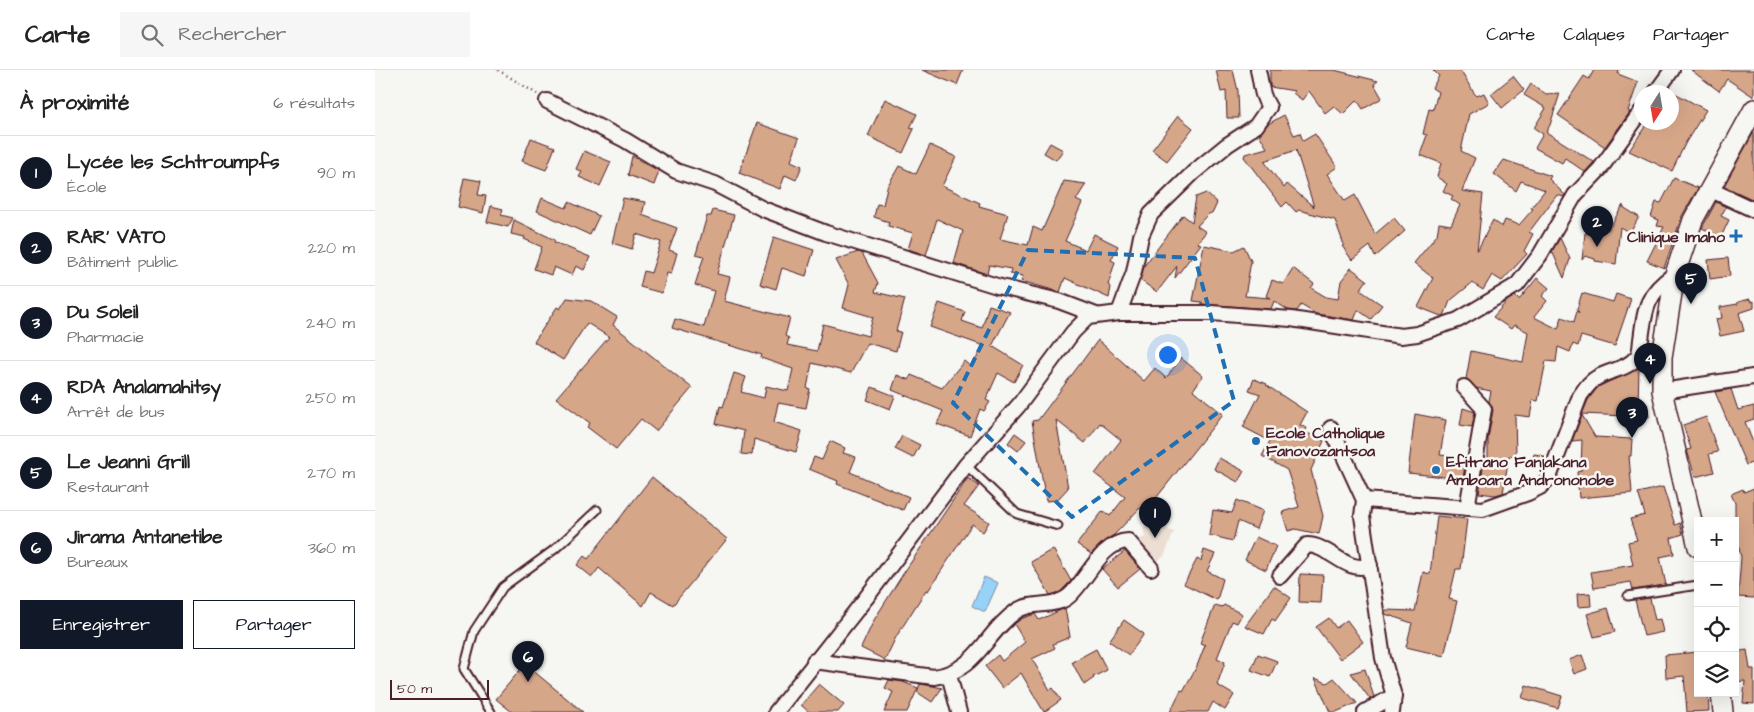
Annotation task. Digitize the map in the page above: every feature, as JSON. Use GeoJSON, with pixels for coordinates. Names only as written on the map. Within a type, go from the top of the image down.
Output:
{"type":"FeatureCollection","features":[{"type":"Feature","properties":{"kind":"main road"},"geometry":{"type":"LineString","coordinates":[[1694,530],[1662,391],[1662,357],[1675,274],[1693,220],[1754,111]]}},
{"type":"Feature","properties":{"kind":"main road"},"geometry":{"type":"LineString","coordinates":[[1721,697],[1723,712]]}},
{"type":"Feature","properties":{"kind":"street"},"geometry":{"type":"LineString","coordinates":[[1119,313],[1134,272],[1141,236],[1151,214],[1194,172],[1227,145],[1256,126],[1269,107],[1261,94],[1258,70]]}},
{"type":"Feature","properties":{"kind":"street"},"geometry":{"type":"LineString","coordinates":[[1661,85],[1672,70]]}},
{"type":"Feature","properties":{"kind":"street"},"geometry":{"type":"LineString","coordinates":[[547,101],[625,140],[676,171],[715,184],[763,210],[826,233],[997,286],[1059,301],[1096,315]]}},
{"type":"Feature","properties":{"kind":"street"},"geometry":{"type":"LineString","coordinates":[[776,712],[814,661],[866,598],[966,465],[1019,404],[1073,332],[1088,317],[1119,313],[1211,313],[1281,319],[1401,336],[1417,334],[1457,320],[1499,298],[1517,285],[1529,272],[1575,194],[1600,168],[1634,122]]}},
{"type":"Feature","properties":{"kind":"street"},"geometry":{"type":"LineString","coordinates":[[1709,189],[1754,210]]}},
{"type":"Feature","properties":{"kind":"street"},"geometry":{"type":"LineString","coordinates":[[1364,500],[1483,509],[1529,493],[1540,487],[1548,480],[1580,396],[1597,377],[1627,366],[1636,359],[1639,354],[1643,323],[1651,296],[1657,286],[1675,274]]}},
{"type":"Feature","properties":{"kind":"street"},"geometry":{"type":"LineString","coordinates":[[1662,391],[1753,377]]}},
{"type":"Feature","properties":{"kind":"street"},"geometry":{"type":"LineString","coordinates":[[1464,387],[1484,409],[1467,508]]}},
{"type":"Feature","properties":{"kind":"street"},"geometry":{"type":"LineString","coordinates":[[1331,428],[1364,500],[1362,516],[1383,658],[1394,696],[1392,712]]}},
{"type":"Feature","properties":{"kind":"street"},"geometry":{"type":"LineString","coordinates":[[814,661],[934,677],[949,675],[981,652],[997,630],[1019,610],[1033,604],[1053,603],[1067,598],[1083,582],[1100,558],[1118,541],[1128,541],[1151,568]]}},
{"type":"Feature","properties":{"kind":"street"},"geometry":{"type":"LineString","coordinates":[[1280,576],[1307,545],[1318,545],[1350,565],[1362,568],[1370,565]]}},
{"type":"Feature","properties":{"kind":"street"},"geometry":{"type":"LineString","coordinates":[[949,675],[959,712]]}},
{"type":"Feature","properties":{"kind":"street"},"geometry":{"type":"LineString","coordinates":[[1365,712],[1394,696]]}},
{"type":"Feature","properties":{"kind":"lane"},"geometry":{"type":"LineString","coordinates":[[966,465],[1017,514],[1058,526]]}},
{"type":"Feature","properties":{"kind":"lane"},"geometry":{"type":"LineString","coordinates":[[491,712],[464,669],[474,631],[503,586],[555,549],[597,510]]}},
{"type":"Feature","properties":{"kind":"lane"},"geometry":{"type":"LineString","coordinates":[[1628,596],[1694,586]]}},
{"type":"Feature","properties":{"kind":"path"},"geometry":{"type":"LineString","coordinates":[[498,70],[547,101]]}},
{"type":"Feature","properties":{"kind":"highlighted area"},"geometry":{"type":"Polygon","coordinates":[[[1028,250],[1195,258],[1234,401],[1072,517],[953,403],[1028,250]]]}},
{"type":"Feature","properties":{"kind":"shaded area"},"geometry":{"type":"Polygon","coordinates":[[[1160,519],[1169,524],[1167,529],[1174,532],[1164,556],[1157,561],[1145,552],[1138,540],[1145,537],[1143,528],[1156,524],[1160,519]]]}},
{"type":"Feature","properties":{"kind":"water"},"geometry":{"type":"Polygon","coordinates":[[[984,577],[998,583],[985,612],[972,606],[984,577]]]}},
{"type":"Feature","properties":{"kind":"building"},"geometry":{"type":"Polygon","coordinates":[[[922,70],[963,70],[957,85],[922,70]]]}},
{"type":"Feature","properties":{"kind":"building"},"geometry":{"type":"Polygon","coordinates":[[[1216,70],[1233,70],[1238,91],[1239,118],[1227,118],[1226,91],[1221,92],[1216,70]]]}},
{"type":"Feature","properties":{"kind":"building"},"geometry":{"type":"Polygon","coordinates":[[[1270,70],[1334,70],[1378,81],[1374,84],[1382,98],[1363,109],[1357,100],[1343,114],[1334,106],[1325,113],[1309,91],[1302,100],[1293,93],[1295,91],[1270,87],[1270,70]]]}},
{"type":"Feature","properties":{"kind":"building"},"geometry":{"type":"Polygon","coordinates":[[[1433,70],[1460,70],[1474,93],[1477,96],[1484,93],[1489,103],[1469,114],[1461,151],[1475,158],[1462,191],[1483,194],[1477,251],[1493,220],[1502,227],[1505,220],[1519,225],[1533,209],[1531,208],[1545,190],[1521,181],[1516,191],[1494,174],[1504,160],[1551,176],[1549,179],[1565,195],[1564,197],[1557,195],[1529,232],[1533,234],[1524,251],[1527,254],[1502,281],[1492,275],[1483,290],[1472,283],[1450,301],[1444,316],[1418,307],[1433,278],[1414,263],[1437,235],[1439,223],[1451,225],[1460,205],[1451,199],[1453,196],[1443,191],[1447,184],[1437,177],[1441,163],[1420,155],[1427,135],[1423,134],[1429,109],[1433,110],[1438,92],[1432,88],[1439,76],[1433,70]]]}},
{"type":"Feature","properties":{"kind":"building"},"geometry":{"type":"Polygon","coordinates":[[[1594,70],[1619,70],[1618,74],[1638,82],[1637,85],[1634,85],[1634,94],[1628,111],[1630,112],[1605,147],[1558,115],[1584,76],[1589,79],[1594,70]]]}},
{"type":"Feature","properties":{"kind":"building"},"geometry":{"type":"Polygon","coordinates":[[[1691,70],[1754,70],[1754,97],[1727,79],[1719,91],[1691,70]]]}},
{"type":"Feature","properties":{"kind":"building"},"geometry":{"type":"Polygon","coordinates":[[[1513,76],[1524,90],[1502,108],[1491,94],[1513,76]]]}},
{"type":"Feature","properties":{"kind":"building"},"geometry":{"type":"Polygon","coordinates":[[[1531,84],[1546,94],[1560,93],[1546,132],[1594,162],[1585,172],[1565,158],[1562,163],[1535,148],[1543,134],[1534,128],[1546,108],[1524,95],[1531,84]]]}},
{"type":"Feature","properties":{"kind":"building"},"geometry":{"type":"Polygon","coordinates":[[[1679,95],[1706,110],[1686,142],[1672,171],[1629,151],[1643,130],[1679,130],[1679,95]]]}},
{"type":"Feature","properties":{"kind":"building"},"geometry":{"type":"Polygon","coordinates":[[[885,99],[917,114],[910,128],[914,129],[903,153],[868,136],[885,99]]]}},
{"type":"Feature","properties":{"kind":"building"},"geometry":{"type":"Polygon","coordinates":[[[1284,115],[1294,135],[1300,133],[1303,141],[1315,134],[1337,167],[1327,174],[1345,201],[1355,195],[1375,234],[1394,218],[1405,231],[1375,257],[1370,246],[1352,260],[1342,246],[1344,245],[1335,220],[1299,210],[1296,212],[1287,202],[1282,207],[1244,157],[1245,154],[1267,148],[1259,134],[1268,124],[1284,115]],[[1296,150],[1264,161],[1284,188],[1287,184],[1314,207],[1296,150]]]}},
{"type":"Feature","properties":{"kind":"building"},"geometry":{"type":"Polygon","coordinates":[[[1178,116],[1193,128],[1167,161],[1152,150],[1178,116]]]}},
{"type":"Feature","properties":{"kind":"building"},"geometry":{"type":"Polygon","coordinates":[[[757,123],[799,138],[791,161],[802,166],[796,180],[785,175],[780,189],[739,173],[757,123]]]}},
{"type":"Feature","properties":{"kind":"building"},"geometry":{"type":"Polygon","coordinates":[[[1754,132],[1754,200],[1724,186],[1754,132]]]}},
{"type":"Feature","properties":{"kind":"building"},"geometry":{"type":"Polygon","coordinates":[[[531,138],[555,147],[546,170],[522,161],[531,138]]]}},
{"type":"Feature","properties":{"kind":"building"},"geometry":{"type":"Polygon","coordinates":[[[1050,143],[1063,150],[1056,160],[1044,153],[1050,143]]]}},
{"type":"Feature","properties":{"kind":"building"},"geometry":{"type":"Polygon","coordinates":[[[930,145],[956,157],[942,186],[980,203],[979,206],[1008,214],[1000,239],[1028,245],[1033,227],[1042,231],[1064,181],[1086,184],[1076,200],[1082,203],[1065,241],[1086,250],[1094,234],[1118,246],[1111,260],[1115,262],[1108,285],[1111,287],[1109,298],[1065,278],[1060,292],[1021,281],[1023,276],[1010,274],[1011,269],[989,265],[987,274],[954,263],[963,231],[937,219],[926,255],[908,249],[913,233],[888,226],[889,222],[874,217],[877,204],[883,205],[887,187],[899,166],[916,174],[930,145]]]}},
{"type":"Feature","properties":{"kind":"building"},"geometry":{"type":"Polygon","coordinates":[[[584,151],[611,162],[600,186],[579,177],[582,172],[576,169],[584,151]]]}},
{"type":"Feature","properties":{"kind":"building"},"geometry":{"type":"Polygon","coordinates":[[[632,156],[659,171],[654,185],[628,175],[632,156]]]}},
{"type":"Feature","properties":{"kind":"building"},"geometry":{"type":"Polygon","coordinates":[[[464,178],[481,181],[478,195],[486,196],[483,213],[458,207],[464,178]]]}},
{"type":"Feature","properties":{"kind":"building"},"geometry":{"type":"Polygon","coordinates":[[[1674,178],[1698,188],[1682,216],[1664,268],[1647,261],[1664,227],[1657,226],[1659,220],[1651,217],[1656,202],[1661,203],[1674,178]]]}},
{"type":"Feature","properties":{"kind":"building"},"geometry":{"type":"Polygon","coordinates":[[[1206,193],[1217,203],[1213,212],[1207,215],[1197,226],[1206,232],[1197,243],[1201,244],[1175,278],[1177,266],[1157,292],[1140,280],[1144,266],[1183,215],[1192,222],[1196,197],[1206,193]]]}},
{"type":"Feature","properties":{"kind":"building"},"geometry":{"type":"Polygon","coordinates":[[[542,198],[566,208],[569,202],[599,216],[590,235],[537,211],[542,198]]]}},
{"type":"Feature","properties":{"kind":"building"},"geometry":{"type":"Polygon","coordinates":[[[623,198],[645,202],[642,215],[677,228],[669,250],[677,253],[671,274],[667,273],[662,293],[640,287],[644,271],[651,273],[661,242],[636,234],[632,249],[612,243],[623,198]]]}},
{"type":"Feature","properties":{"kind":"building"},"geometry":{"type":"Polygon","coordinates":[[[1716,202],[1726,207],[1721,216],[1729,220],[1721,237],[1702,228],[1716,202]]]}},
{"type":"Feature","properties":{"kind":"building"},"geometry":{"type":"Polygon","coordinates":[[[1623,205],[1623,207],[1639,217],[1630,233],[1620,227],[1616,264],[1595,261],[1595,259],[1585,256],[1582,260],[1585,233],[1598,234],[1599,229],[1608,230],[1623,205]]]}},
{"type":"Feature","properties":{"kind":"building"},"geometry":{"type":"Polygon","coordinates":[[[491,206],[503,209],[501,215],[513,218],[508,227],[487,222],[491,206]]]}},
{"type":"Feature","properties":{"kind":"building"},"geometry":{"type":"Polygon","coordinates":[[[713,210],[734,215],[717,274],[730,277],[724,301],[790,318],[785,336],[789,338],[787,345],[817,351],[823,324],[868,336],[873,317],[843,308],[849,285],[836,260],[858,252],[862,253],[878,283],[875,292],[905,299],[896,331],[901,332],[896,351],[867,343],[851,373],[812,363],[807,388],[810,389],[806,408],[778,403],[774,422],[802,431],[796,452],[754,439],[752,455],[741,454],[744,431],[716,424],[720,406],[723,407],[734,373],[746,377],[741,392],[764,398],[766,386],[788,391],[793,369],[761,358],[762,355],[672,328],[675,319],[704,327],[714,291],[695,285],[704,256],[696,254],[707,216],[711,216],[713,210]]]}},
{"type":"Feature","properties":{"kind":"building"},"geometry":{"type":"Polygon","coordinates":[[[514,220],[555,240],[554,242],[590,257],[584,270],[576,266],[572,275],[554,267],[551,275],[534,269],[542,247],[524,239],[525,237],[511,234],[514,220]]]}},
{"type":"Feature","properties":{"kind":"building"},"geometry":{"type":"Polygon","coordinates":[[[774,237],[814,250],[806,276],[782,268],[776,289],[760,284],[774,237]]]}},
{"type":"Feature","properties":{"kind":"building"},"geometry":{"type":"Polygon","coordinates":[[[1560,238],[1570,259],[1564,278],[1552,251],[1560,238]]]}},
{"type":"Feature","properties":{"kind":"building"},"geometry":{"type":"Polygon","coordinates":[[[1204,245],[1234,251],[1244,246],[1251,261],[1245,296],[1270,298],[1266,296],[1272,280],[1283,284],[1293,268],[1314,284],[1311,288],[1326,297],[1338,299],[1341,281],[1351,268],[1367,280],[1360,290],[1382,305],[1371,319],[1358,310],[1354,320],[1316,314],[1301,305],[1297,311],[1288,310],[1274,301],[1271,309],[1202,304],[1202,302],[1193,301],[1204,245]]]}},
{"type":"Feature","properties":{"kind":"building"},"geometry":{"type":"Polygon","coordinates":[[[1728,258],[1730,276],[1710,279],[1708,260],[1728,258]]]}},
{"type":"Feature","properties":{"kind":"building"},"geometry":{"type":"Polygon","coordinates":[[[1537,278],[1549,288],[1542,296],[1547,301],[1534,317],[1558,329],[1562,317],[1574,322],[1577,311],[1579,313],[1577,309],[1582,293],[1613,302],[1616,294],[1631,299],[1615,346],[1581,336],[1578,346],[1573,344],[1570,352],[1558,347],[1556,362],[1546,361],[1538,401],[1533,400],[1530,417],[1515,415],[1516,456],[1509,456],[1503,493],[1495,495],[1479,493],[1484,462],[1488,463],[1488,439],[1493,410],[1489,401],[1491,391],[1476,388],[1466,379],[1471,351],[1523,362],[1528,332],[1514,325],[1511,329],[1493,317],[1508,300],[1515,296],[1519,300],[1537,278]]]}},
{"type":"Feature","properties":{"kind":"building"},"geometry":{"type":"Polygon","coordinates":[[[567,298],[591,301],[617,317],[613,325],[692,388],[656,431],[641,419],[616,449],[587,427],[590,423],[556,398],[609,337],[587,323],[563,360],[534,342],[557,307],[560,309],[567,298]]]}},
{"type":"Feature","properties":{"kind":"building"},"geometry":{"type":"Polygon","coordinates":[[[1750,299],[1751,302],[1754,301],[1754,308],[1739,313],[1744,331],[1720,336],[1716,319],[1722,318],[1720,307],[1738,304],[1738,302],[1750,299]]]}},
{"type":"Feature","properties":{"kind":"building"},"geometry":{"type":"Polygon","coordinates":[[[939,303],[965,312],[962,321],[982,328],[989,305],[1010,312],[992,346],[1023,365],[1014,382],[998,373],[986,400],[990,402],[984,411],[980,409],[970,436],[937,424],[943,411],[892,390],[897,375],[909,380],[911,375],[942,388],[964,361],[971,367],[984,346],[930,327],[939,303]]]}},
{"type":"Feature","properties":{"kind":"building"},"geometry":{"type":"Polygon","coordinates":[[[1098,340],[1144,381],[1155,368],[1166,378],[1181,358],[1203,376],[1193,390],[1223,414],[1145,512],[1140,508],[1114,535],[1104,541],[1091,554],[1077,544],[1103,511],[1110,516],[1125,497],[1095,474],[1121,440],[1100,423],[1085,443],[1056,420],[1068,488],[1057,500],[1046,501],[1032,421],[1038,420],[1098,340]]]}},
{"type":"Feature","properties":{"kind":"building"},"geometry":{"type":"Polygon","coordinates":[[[1639,367],[1638,406],[1647,404],[1649,417],[1582,414],[1588,400],[1598,387],[1639,367]]]}},
{"type":"Feature","properties":{"kind":"building"},"geometry":{"type":"Polygon","coordinates":[[[1254,379],[1267,384],[1307,412],[1300,425],[1307,428],[1305,432],[1324,441],[1311,470],[1323,516],[1319,534],[1295,529],[1288,531],[1282,512],[1299,507],[1287,470],[1262,456],[1270,441],[1243,427],[1260,394],[1249,390],[1254,379]]]}},
{"type":"Feature","properties":{"kind":"building"},"geometry":{"type":"Polygon","coordinates":[[[872,387],[895,396],[890,409],[867,400],[872,387]]]}},
{"type":"Feature","properties":{"kind":"building"},"geometry":{"type":"Polygon","coordinates":[[[1731,389],[1738,410],[1754,406],[1754,419],[1745,422],[1754,445],[1754,462],[1746,465],[1715,392],[1731,389]]]}},
{"type":"Feature","properties":{"kind":"building"},"geometry":{"type":"Polygon","coordinates":[[[1463,408],[1475,412],[1472,427],[1460,425],[1463,408]]]}},
{"type":"Feature","properties":{"kind":"building"},"geometry":{"type":"Polygon","coordinates":[[[1415,414],[1446,420],[1440,455],[1466,458],[1463,479],[1408,473],[1415,414]]]}},
{"type":"Feature","properties":{"kind":"building"},"geometry":{"type":"Polygon","coordinates":[[[1582,415],[1595,437],[1632,439],[1631,456],[1629,456],[1632,493],[1579,498],[1577,472],[1581,471],[1582,440],[1572,441],[1582,415]]]}},
{"type":"Feature","properties":{"kind":"building"},"geometry":{"type":"Polygon","coordinates":[[[1706,417],[1718,452],[1709,454],[1714,472],[1695,477],[1687,450],[1691,449],[1683,425],[1706,417]]]}},
{"type":"Feature","properties":{"kind":"building"},"geometry":{"type":"Polygon","coordinates":[[[1015,433],[1026,441],[1018,451],[1008,443],[1015,433]]]}},
{"type":"Feature","properties":{"kind":"building"},"geometry":{"type":"Polygon","coordinates":[[[902,436],[920,445],[913,458],[895,449],[902,436]]]}},
{"type":"Feature","properties":{"kind":"building"},"geometry":{"type":"Polygon","coordinates":[[[830,441],[845,448],[843,453],[856,457],[850,472],[909,497],[903,510],[837,484],[838,481],[809,469],[814,457],[822,460],[830,441]]]}},
{"type":"Feature","properties":{"kind":"building"},"geometry":{"type":"Polygon","coordinates":[[[1534,454],[1546,456],[1543,468],[1531,465],[1534,454]]]}},
{"type":"Feature","properties":{"kind":"building"},"geometry":{"type":"Polygon","coordinates":[[[1219,458],[1244,471],[1238,482],[1214,469],[1219,458]]]}},
{"type":"Feature","properties":{"kind":"building"},"geometry":{"type":"Polygon","coordinates":[[[652,477],[727,539],[673,605],[651,592],[643,606],[599,568],[592,577],[577,565],[584,556],[588,559],[652,477]]]}},
{"type":"Feature","properties":{"kind":"building"},"geometry":{"type":"Polygon","coordinates":[[[968,478],[979,486],[964,506],[989,522],[983,532],[972,524],[928,591],[926,590],[896,637],[885,660],[861,648],[874,620],[968,478]]]}},
{"type":"Feature","properties":{"kind":"building"},"geometry":{"type":"Polygon","coordinates":[[[1663,487],[1675,525],[1680,523],[1683,534],[1671,538],[1674,554],[1660,557],[1666,585],[1633,590],[1631,582],[1594,588],[1591,572],[1633,565],[1628,542],[1637,540],[1630,519],[1645,515],[1638,493],[1663,487]]]}},
{"type":"Feature","properties":{"kind":"building"},"geometry":{"type":"Polygon","coordinates":[[[1754,488],[1754,598],[1739,597],[1741,557],[1739,548],[1739,517],[1735,517],[1735,503],[1731,494],[1743,489],[1744,492],[1754,488]]]}},
{"type":"Feature","properties":{"kind":"building"},"geometry":{"type":"Polygon","coordinates":[[[1237,500],[1263,511],[1256,529],[1238,521],[1233,541],[1209,535],[1213,510],[1232,513],[1237,500]]]}},
{"type":"Feature","properties":{"kind":"building"},"geometry":{"type":"Polygon","coordinates":[[[1437,516],[1467,519],[1461,569],[1456,569],[1449,599],[1457,601],[1444,656],[1406,647],[1412,623],[1385,614],[1385,610],[1415,611],[1423,572],[1430,574],[1437,516]]]}},
{"type":"Feature","properties":{"kind":"building"},"geometry":{"type":"Polygon","coordinates":[[[1256,537],[1276,546],[1266,570],[1245,560],[1256,537]]]}},
{"type":"Feature","properties":{"kind":"building"},"geometry":{"type":"Polygon","coordinates":[[[1053,549],[1071,581],[1060,592],[1050,595],[1031,562],[1053,549]]]}},
{"type":"Feature","properties":{"kind":"building"},"geometry":{"type":"Polygon","coordinates":[[[1204,550],[1215,554],[1207,571],[1223,579],[1217,600],[1184,584],[1197,559],[1201,561],[1204,550]]]}},
{"type":"Feature","properties":{"kind":"building"},"geometry":{"type":"Polygon","coordinates":[[[1125,551],[1140,569],[1118,587],[1102,569],[1125,551]]]}},
{"type":"Feature","properties":{"kind":"building"},"geometry":{"type":"Polygon","coordinates":[[[1300,574],[1323,575],[1321,603],[1299,602],[1300,574]]]}},
{"type":"Feature","properties":{"kind":"building"},"geometry":{"type":"Polygon","coordinates":[[[1274,586],[1291,598],[1275,621],[1272,619],[1264,634],[1245,626],[1274,586]]]}},
{"type":"Feature","properties":{"kind":"building"},"geometry":{"type":"Polygon","coordinates":[[[1590,593],[1591,606],[1578,607],[1577,594],[1590,593]]]}},
{"type":"Feature","properties":{"kind":"building"},"geometry":{"type":"Polygon","coordinates":[[[1650,598],[1655,620],[1660,619],[1663,632],[1644,636],[1635,600],[1650,598]]]}},
{"type":"Feature","properties":{"kind":"building"},"geometry":{"type":"Polygon","coordinates":[[[1215,605],[1222,607],[1224,605],[1242,614],[1237,623],[1232,621],[1217,658],[1225,662],[1217,685],[1234,695],[1225,710],[1213,702],[1208,712],[1170,712],[1181,690],[1183,691],[1197,666],[1205,645],[1200,643],[1215,605]]]}},
{"type":"Feature","properties":{"kind":"building"},"geometry":{"type":"Polygon","coordinates":[[[1065,608],[1070,637],[1053,644],[1055,648],[1032,659],[1050,690],[1053,688],[1061,700],[1044,712],[1021,673],[1002,688],[985,666],[998,655],[1002,661],[1025,642],[1014,624],[1023,618],[1035,614],[1039,620],[1065,608]]]}},
{"type":"Feature","properties":{"kind":"building"},"geometry":{"type":"Polygon","coordinates":[[[1608,608],[1615,632],[1594,637],[1587,614],[1608,608]]]}},
{"type":"Feature","properties":{"kind":"building"},"geometry":{"type":"Polygon","coordinates":[[[1329,618],[1336,628],[1347,620],[1363,642],[1340,659],[1316,627],[1329,618]]]}},
{"type":"Feature","properties":{"kind":"building"},"geometry":{"type":"Polygon","coordinates":[[[1124,620],[1144,634],[1129,655],[1109,641],[1124,620]]]}},
{"type":"Feature","properties":{"kind":"building"},"geometry":{"type":"Polygon","coordinates":[[[1096,649],[1107,670],[1093,677],[1084,685],[1072,662],[1096,649]]]}},
{"type":"Feature","properties":{"kind":"building"},"geometry":{"type":"Polygon","coordinates":[[[1747,650],[1750,669],[1754,669],[1754,704],[1743,703],[1745,681],[1739,682],[1739,651],[1747,650]]]}},
{"type":"Feature","properties":{"kind":"building"},"geometry":{"type":"Polygon","coordinates":[[[1694,652],[1694,697],[1708,697],[1709,711],[1687,712],[1684,676],[1666,678],[1665,655],[1694,652]]]}},
{"type":"Feature","properties":{"kind":"building"},"geometry":{"type":"Polygon","coordinates":[[[1258,654],[1277,661],[1270,677],[1251,670],[1258,654]]]}},
{"type":"Feature","properties":{"kind":"building"},"geometry":{"type":"Polygon","coordinates":[[[1582,655],[1587,669],[1574,674],[1569,660],[1582,655]]]}},
{"type":"Feature","properties":{"kind":"building"},"geometry":{"type":"Polygon","coordinates":[[[525,664],[583,712],[512,712],[496,699],[525,664]]]}},
{"type":"Feature","properties":{"kind":"building"},"geometry":{"type":"Polygon","coordinates":[[[1365,669],[1374,697],[1370,699],[1351,673],[1365,669]]]}},
{"type":"Feature","properties":{"kind":"building"},"geometry":{"type":"Polygon","coordinates":[[[1315,678],[1327,683],[1334,678],[1357,703],[1336,712],[1330,712],[1315,678]]]}},
{"type":"Feature","properties":{"kind":"building"},"geometry":{"type":"Polygon","coordinates":[[[889,680],[903,682],[918,688],[907,712],[884,712],[893,692],[885,688],[889,680]]]}},
{"type":"Feature","properties":{"kind":"building"},"geometry":{"type":"Polygon","coordinates":[[[819,684],[844,705],[838,712],[809,712],[801,705],[819,684]]]}},
{"type":"Feature","properties":{"kind":"building"},"geometry":{"type":"Polygon","coordinates":[[[920,684],[942,688],[932,702],[917,692],[920,684]]]}},
{"type":"Feature","properties":{"kind":"building"},"geometry":{"type":"Polygon","coordinates":[[[1526,685],[1562,696],[1558,708],[1522,698],[1526,685]]]}},
{"type":"Feature","properties":{"kind":"place","name":"Clinique Imaho"},"geometry":{"type":"Point","coordinates":[1736,236]}},
{"type":"Feature","properties":{"kind":"place","name":"RAR' VATO"},"geometry":{"type":"Point","coordinates":[1597,247]}},
{"type":"Feature","properties":{"kind":"place","name":"Le Jeanni Grill"},"geometry":{"type":"Point","coordinates":[1691,304]}},
{"type":"Feature","properties":{"kind":"place","name":"RDA Analamahitsy"},"geometry":{"type":"Point","coordinates":[1650,384]}},
{"type":"Feature","properties":{"kind":"place","name":"Du Soleil"},"geometry":{"type":"Point","coordinates":[1632,438]}},
{"type":"Feature","properties":{"kind":"place","name":"Ecole Catholique Fanovozantsoa"},"geometry":{"type":"Point","coordinates":[1256,441]}},
{"type":"Feature","properties":{"kind":"place","name":"Efitrano Fanjakana Amboara Andrononobe"},"geometry":{"type":"Point","coordinates":[1436,470]}},
{"type":"Feature","properties":{"kind":"place","name":"Lycée les Schtroumpfs"},"geometry":{"type":"Point","coordinates":[1155,538]}},
{"type":"Feature","properties":{"kind":"place","name":"Jirama Antanetibe"},"geometry":{"type":"Point","coordinates":[528,682]}}]}
